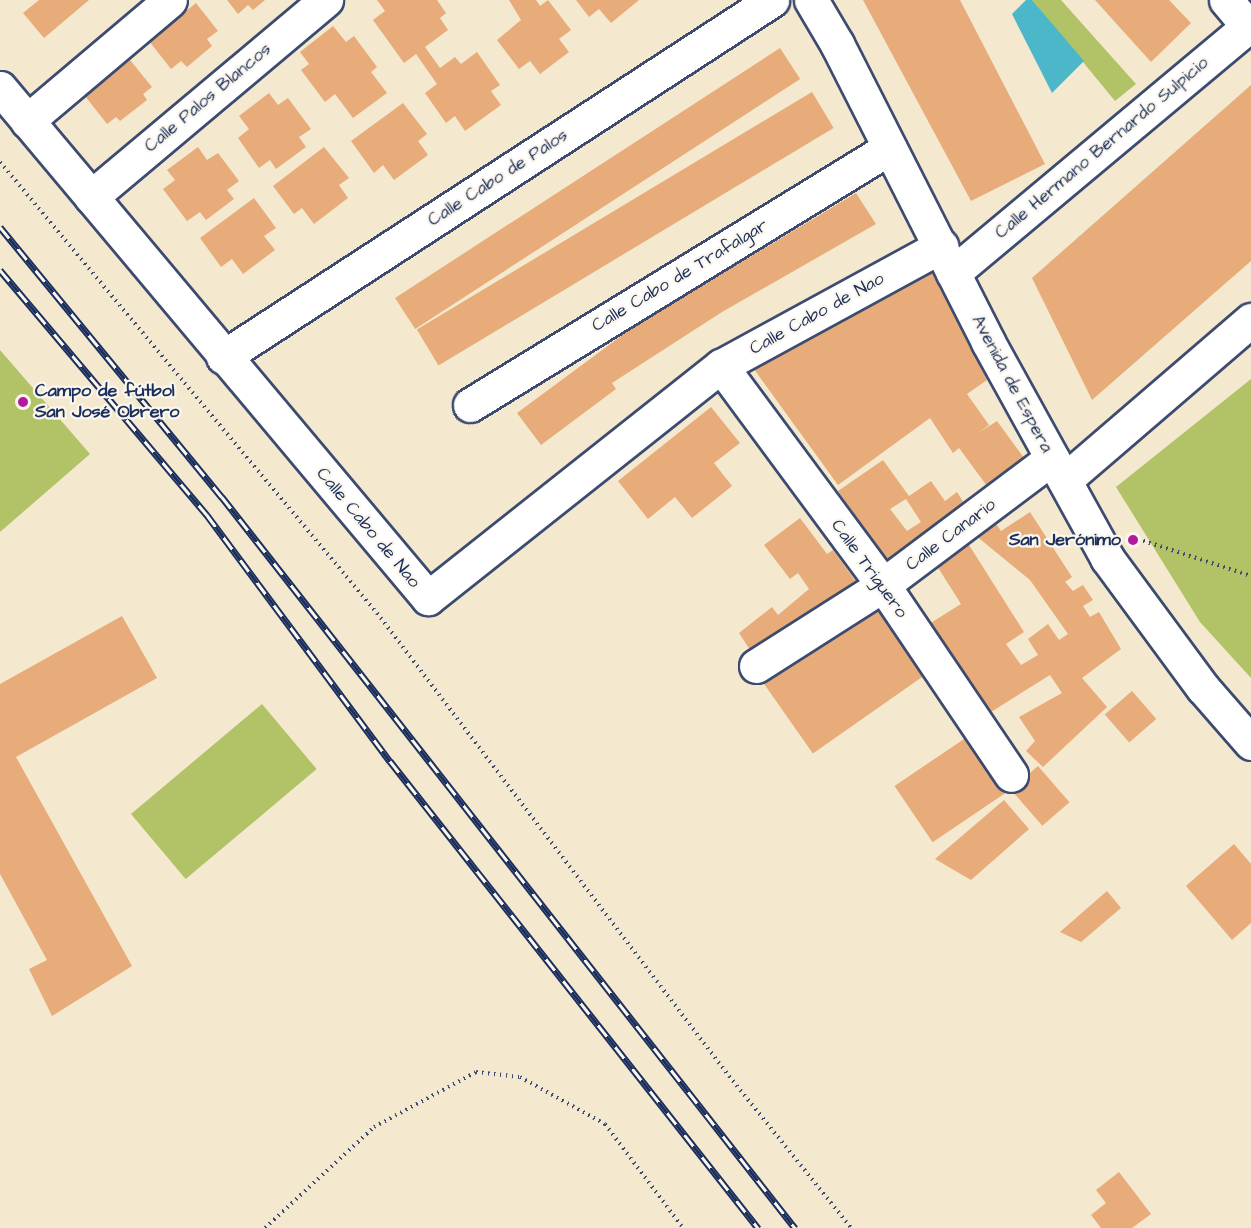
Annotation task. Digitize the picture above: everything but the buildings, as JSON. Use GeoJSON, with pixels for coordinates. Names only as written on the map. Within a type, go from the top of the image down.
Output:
{"type":"FeatureCollection","features":[{"type":"Feature","properties":{"kind":"street"},"geometry":{"type":"LineString","coordinates":[[27,121],[170,0]]}},
{"type":"Feature","properties":{"kind":"street","name":"Calle Palos Blancos"},"geometry":{"type":"LineString","coordinates":[[91,197],[326,0]]}},
{"type":"Feature","properties":{"kind":"street","name":"Calle Cabo de Palos"},"geometry":{"type":"LineString","coordinates":[[223,357],[772,0]]}},
{"type":"Feature","properties":{"kind":"street","name":"Avenida de Espera"},"geometry":{"type":"LineString","coordinates":[[810,0],[1107,558],[1196,679],[1251,743]]}},
{"type":"Feature","properties":{"kind":"street"},"geometry":{"type":"LineString","coordinates":[[1226,0],[1250,25]]}},
{"type":"Feature","properties":{"kind":"street","name":"Calle Hermano Bernardo Sulpicio"},"geometry":{"type":"LineString","coordinates":[[947,260],[1250,25]]}},
{"type":"Feature","properties":{"kind":"street","name":"Calle Cabo de Nao"},"geometry":{"type":"LineString","coordinates":[[0,88],[223,357],[428,598],[721,366],[947,260]]}},
{"type":"Feature","properties":{"kind":"street","name":"Calle Cabo de Trafalgar"},"geometry":{"type":"LineString","coordinates":[[470,405],[890,148]]}},
{"type":"Feature","properties":{"kind":"street","name":"Calle Canario"},"geometry":{"type":"LineString","coordinates":[[756,666],[1059,469],[1251,320]]}},
{"type":"Feature","properties":{"kind":"street","name":"Calle Triguero"},"geometry":{"type":"LineString","coordinates":[[721,366],[883,585],[1011,775]]}},
{"type":"Feature","properties":{"kind":"path"},"geometry":{"type":"LineString","coordinates":[[0,162],[377,613],[729,1076],[851,1228]]}},
{"type":"Feature","properties":{"kind":"path"},"geometry":{"type":"LineString","coordinates":[[1088,522],[1251,576]]}},
{"type":"Feature","properties":{"kind":"path"},"geometry":{"type":"LineString","coordinates":[[265,1228],[374,1127],[476,1072],[520,1077],[605,1124],[683,1228]]}},
{"type":"Feature","properties":{"kind":"green space"},"geometry":{"type":"Polygon","coordinates":[[[1032,0],[1061,0],[1136,84],[1115,101],[1032,0]]]}},
{"type":"Feature","properties":{"kind":"green space","name":"Campo de fútbol San José Obrero"},"geometry":{"type":"Polygon","coordinates":[[[0,350],[90,454],[0,532],[0,350]]]}},
{"type":"Feature","properties":{"kind":"green space"},"geometry":{"type":"Polygon","coordinates":[[[1251,379],[1251,678],[1200,622],[1116,487],[1251,379]]]}},
{"type":"Feature","properties":{"kind":"green space"},"geometry":{"type":"Polygon","coordinates":[[[262,704],[317,769],[186,879],[131,814],[262,704]]]}},
{"type":"Feature","properties":{"kind":"water"},"geometry":{"type":"Polygon","coordinates":[[[1026,0],[1032,0],[1084,61],[1052,93],[1012,14],[1026,0]]]}},
{"type":"Feature","properties":{"kind":"railway"},"geometry":{"type":"LineString","coordinates":[[0,227],[222,497],[795,1228]]}},
{"type":"Feature","properties":{"kind":"railway"},"geometry":{"type":"LineString","coordinates":[[0,270],[207,515],[390,761],[758,1228]]}},
{"type":"Feature","properties":{"kind":"place","name":"Campo de fútbol San José Obrero"},"geometry":{"type":"Point","coordinates":[23,402]}},
{"type":"Feature","properties":{"kind":"place","name":"San Jerónimo"},"geometry":{"type":"Point","coordinates":[1133,540]}}]}
